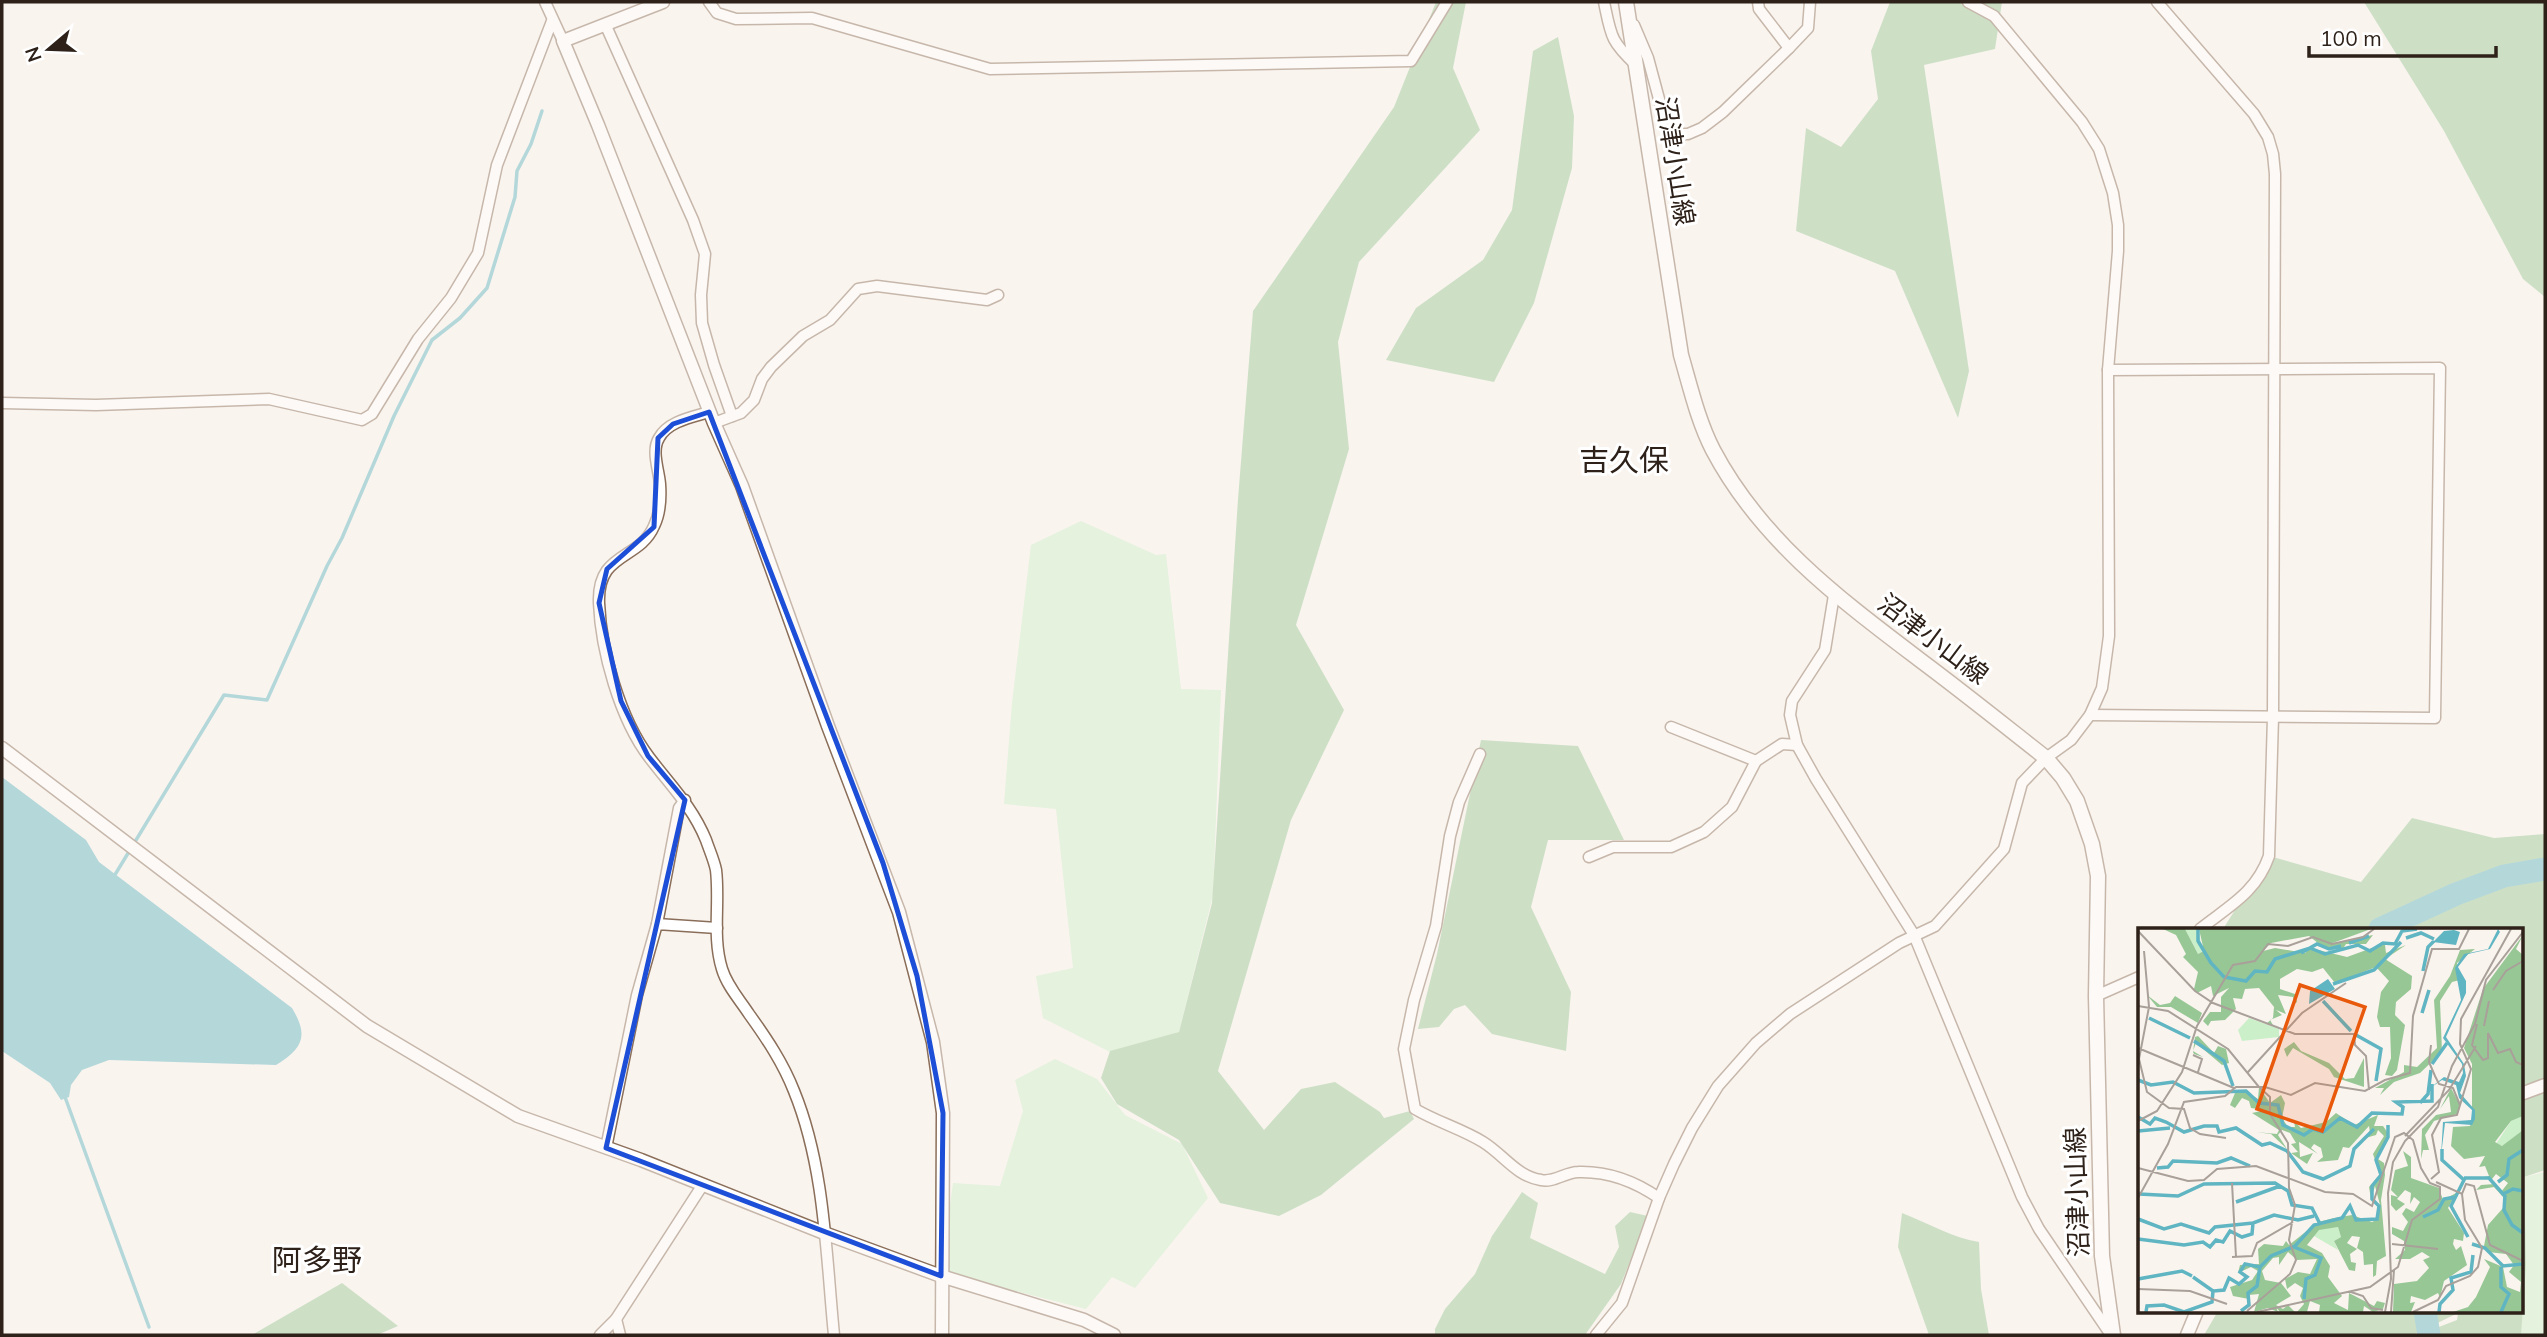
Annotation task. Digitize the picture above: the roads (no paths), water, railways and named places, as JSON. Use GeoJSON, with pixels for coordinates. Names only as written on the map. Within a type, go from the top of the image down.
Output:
{"type":"FeatureCollection","features":[{"type":"Feature","properties":{"kind":"main road","name":"沼津小山線"},"geometry":{"type":"LineString","coordinates":[[1626,6],[1681,355],[1712,448],[1751,510],[1789,553],[1834,595],[2046,758],[2077,801],[2092,844],[2098,876],[2096,996],[2102,1256],[2112,1335]]}},
{"type":"Feature","properties":{"kind":"street"},"geometry":{"type":"LineString","coordinates":[[545,2],[598,125],[712,417],[742,486],[828,726],[883,863],[899,912],[933,1042],[943,1113],[942,1335]]}},
{"type":"Feature","properties":{"kind":"street"},"geometry":{"type":"LineString","coordinates":[[563,41],[663,2]]}},
{"type":"Feature","properties":{"kind":"street"},"geometry":{"type":"LineString","coordinates":[[709,2],[717,13],[736,19],[812,18],[990,69],[1411,61],[1447,2]]}},
{"type":"Feature","properties":{"kind":"street"},"geometry":{"type":"LineString","coordinates":[[1604,2],[1617,47],[1636,65]]}},
{"type":"Feature","properties":{"kind":"street"},"geometry":{"type":"LineString","coordinates":[[1758,2],[1759,9],[1789,48]]}},
{"type":"Feature","properties":{"kind":"street"},"geometry":{"type":"LineString","coordinates":[[1626,6],[1648,58],[1665,125],[1675,134],[1688,134],[1702,128],[1723,112],[1808,28],[1810,2]]}},
{"type":"Feature","properties":{"kind":"street"},"geometry":{"type":"LineString","coordinates":[[1596,1335],[1622,1303],[1659,1198],[1692,1128],[1718,1086],[1755,1043],[1790,1014],[1899,943],[1935,926],[2004,849],[2022,783],[2046,758],[2071,740],[2091,715],[2102,688],[2109,636],[2108,370],[2118,251],[2118,225],[2108,172],[2099,149],[2082,122],[1993,16],[1968,2]]}},
{"type":"Feature","properties":{"kind":"street"},"geometry":{"type":"LineString","coordinates":[[2157,2],[2254,114],[2268,137],[2275,174],[2273,716],[2269,856],[2255,886],[2201,928]]}},
{"type":"Feature","properties":{"kind":"street"},"geometry":{"type":"LineString","coordinates":[[2,403],[96,405],[269,399],[362,420],[372,414],[418,339],[451,298],[478,253],[497,165],[552,21]]}},
{"type":"Feature","properties":{"kind":"street"},"geometry":{"type":"LineString","coordinates":[[606,26],[693,220],[705,254],[701,295],[702,323],[732,416]]}},
{"type":"Feature","properties":{"kind":"street"},"geometry":{"type":"LineString","coordinates":[[834,1335],[824,1233],[808,1130],[794,1090],[776,1053],[722,972],[717,945],[715,868],[705,838],[685,800],[648,756],[621,701],[605,649],[599,603],[601,583],[607,569],[643,541],[654,527],[659,508],[660,484],[656,456],[659,438],[673,424],[741,413],[754,400],[762,379],[771,367],[803,336],[830,320],[858,289],[877,286],[987,300],[999,295]]}},
{"type":"Feature","properties":{"kind":"street"},"geometry":{"type":"LineString","coordinates":[[2091,715],[2435,718],[2440,368],[2108,370]]}},
{"type":"Feature","properties":{"kind":"street"},"geometry":{"type":"LineString","coordinates":[[1834,595],[1825,650],[1792,701],[1790,715],[1797,745],[1914,935],[2022,1197],[2039,1229],[2112,1335]]}},
{"type":"Feature","properties":{"kind":"street"},"geometry":{"type":"LineString","coordinates":[[1671,727],[1756,761]]}},
{"type":"Feature","properties":{"kind":"street"},"geometry":{"type":"LineString","coordinates":[[1589,857],[1613,847],[1671,847],[1704,832],[1732,807],[1756,761],[1782,744],[1797,745]]}},
{"type":"Feature","properties":{"kind":"street"},"geometry":{"type":"LineString","coordinates":[[2,748],[367,1026],[517,1116],[641,1160],[702,1186],[941,1276],[1084,1320],[1114,1335]]}},
{"type":"Feature","properties":{"kind":"street"},"geometry":{"type":"LineString","coordinates":[[1480,754],[1459,802],[1450,836],[1436,926],[1414,1000],[1404,1049],[1415,1108],[1436,1122],[1484,1142],[1520,1174],[1544,1181],[1577,1172],[1614,1177],[1638,1184],[1659,1198]]}},
{"type":"Feature","properties":{"kind":"street"},"geometry":{"type":"LineString","coordinates":[[606,1148],[637,995],[657,924],[679,808],[685,800]]}},
{"type":"Feature","properties":{"kind":"street"},"geometry":{"type":"LineString","coordinates":[[657,924],[717,928]]}},
{"type":"Feature","properties":{"kind":"street"},"geometry":{"type":"LineString","coordinates":[[2096,996],[2138,977]]}},
{"type":"Feature","properties":{"kind":"street"},"geometry":{"type":"LineString","coordinates":[[2522,1094],[2545,1085]]}},
{"type":"Feature","properties":{"kind":"street"},"geometry":{"type":"LineString","coordinates":[[600,1335],[616,1319],[702,1186]]}},
{"type":"Feature","properties":{"kind":"street"},"geometry":{"type":"LineString","coordinates":[[2187,1335],[2197,1312]]}},
{"type":"Feature","properties":{"kind":"street"},"geometry":{"type":"LineString","coordinates":[[616,1319],[620,1335]]}},
{"type":"Feature","properties":{"kind":"water"},"geometry":{"type":"Polygon","coordinates":[[[2,777],[86,840],[99,862],[292,1008],[302,1034],[292,1053],[276,1065],[109,1060],[82,1070],[71,1085],[69,1097],[61,1100],[50,1083],[2,1051],[2,777]]]}},
{"type":"Feature","properties":{"kind":"waterway"},"geometry":{"type":"LineString","coordinates":[[113,878],[224,695],[267,700],[342,538],[394,416],[432,340],[460,318],[487,288],[515,197],[517,171],[531,144],[542,111]]}},
{"type":"Feature","properties":{"kind":"waterway"},"geometry":{"type":"LineString","coordinates":[[2382,928],[2456,894],[2504,876],[2545,869]]}},
{"type":"Feature","properties":{"kind":"waterway"},"geometry":{"type":"LineString","coordinates":[[65,1097],[149,1327]]}},
{"type":"Feature","properties":{"kind":"waterway"},"geometry":{"type":"LineString","coordinates":[[2425,1312],[2429,1335]]}},
{"type":"Feature","properties":{"kind":"district","name":"吉久保"},"geometry":{"type":"Point","coordinates":[1624,461]}},
{"type":"Feature","properties":{"kind":"district","name":"阿多野"},"geometry":{"type":"Point","coordinates":[317,1261]}}]}
